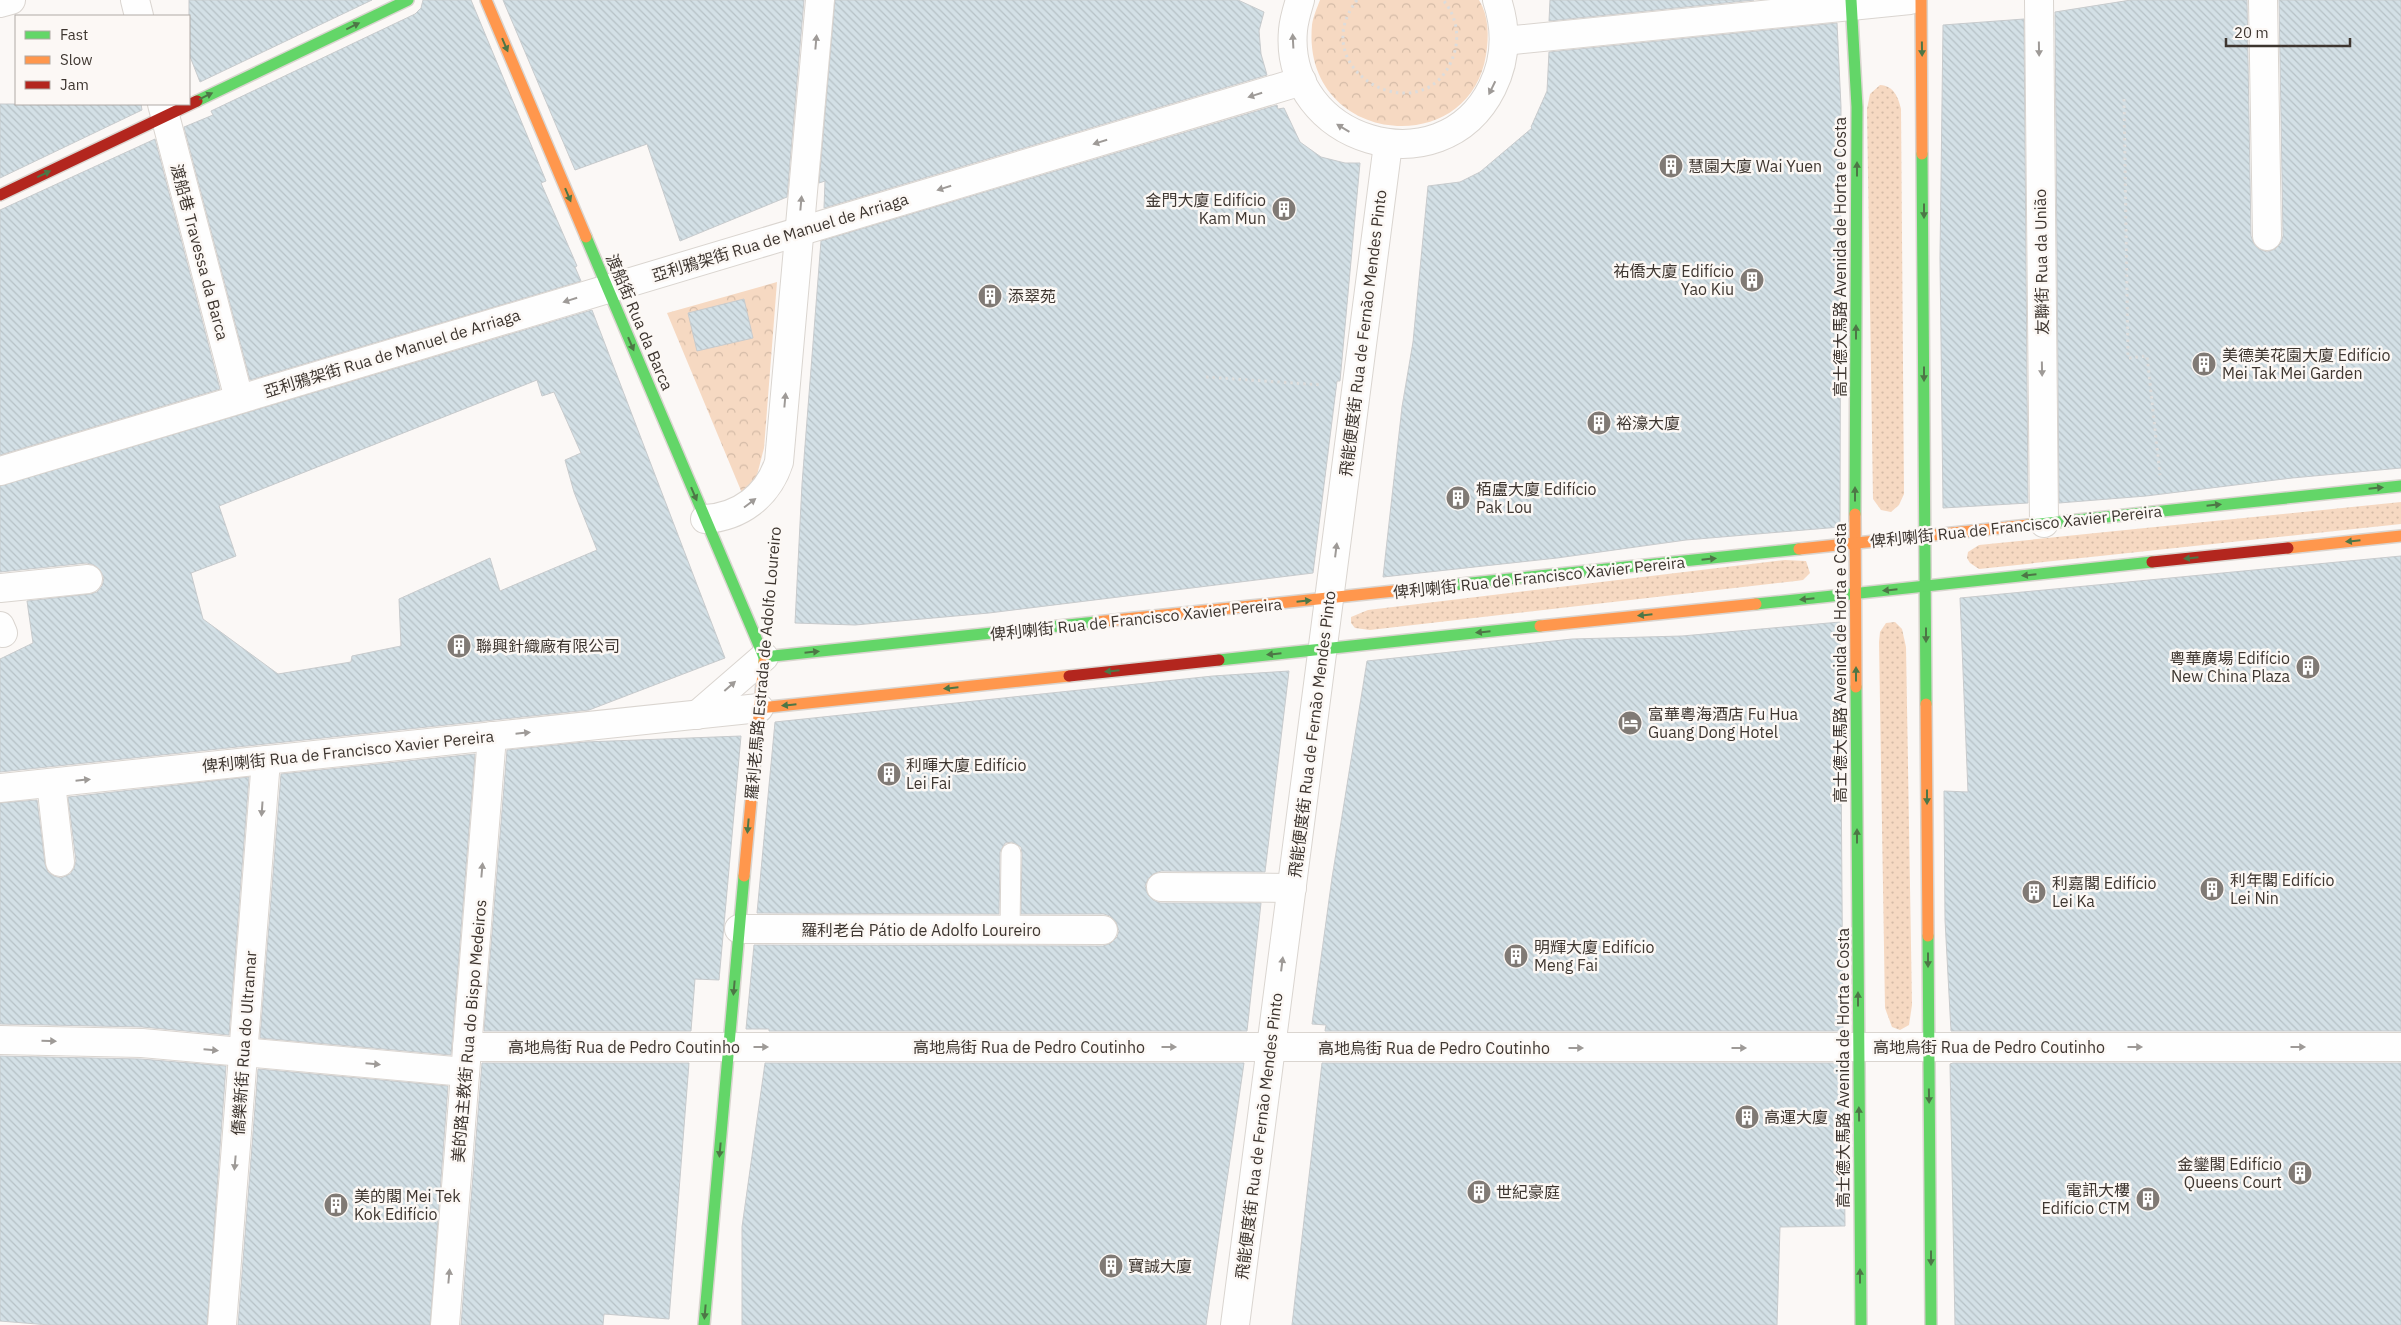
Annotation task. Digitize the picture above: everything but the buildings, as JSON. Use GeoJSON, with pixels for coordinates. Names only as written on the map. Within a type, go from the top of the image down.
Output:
{"type":"FeatureCollection","features":[{"type":"Feature","properties":{"kind":"street"},"geometry":{"type":"LineString","coordinates":[[0,3],[11,0]]}},
{"type":"Feature","properties":{"kind":"street"},"geometry":{"type":"LineString","coordinates":[[135,0],[140,15]]}},
{"type":"Feature","properties":{"kind":"street"},"geometry":{"type":"LineString","coordinates":[[190,98],[408,0]]}},
{"type":"Feature","properties":{"kind":"street","name":"渡船街 Rua da Barca"},"geometry":{"type":"LineString","coordinates":[[486,0],[764,657]]}},
{"type":"Feature","properties":{"kind":"street"},"geometry":{"type":"LineString","coordinates":[[705,520],[732,514],[764,491],[774,475],[782,449],[820,0]]}},
{"type":"Feature","properties":{"kind":"street"},"geometry":{"type":"LineString","coordinates":[[1294,2],[1293,47],[1296,65],[1302,81],[1321,110],[1334,122],[1365,139],[1399,145],[1434,139],[1464,122],[1482,103],[1496,81],[1502,64],[1504,30],[1497,0]]}},
{"type":"Feature","properties":{"kind":"street"},"geometry":{"type":"LineString","coordinates":[[1504,42],[1851,3],[1910,0]]}},
{"type":"Feature","properties":{"kind":"street"},"geometry":{"type":"LineString","coordinates":[[1921,0],[1931,1325]]}},
{"type":"Feature","properties":{"kind":"street","name":"友聯街 Rua da União"},"geometry":{"type":"LineString","coordinates":[[2039,0],[2044,523]]}},
{"type":"Feature","properties":{"kind":"street"},"geometry":{"type":"LineString","coordinates":[[2262,0],[2266,236]]}},
{"type":"Feature","properties":{"kind":"street","name":"高士德大馬路 Avenida de Horta e Costa"},"geometry":{"type":"LineString","coordinates":[[1851,3],[1857,107],[1855,594],[1861,1325]]}},
{"type":"Feature","properties":{"kind":"street","name":"亞利鴉架街 Rua de Manuel de Arriaga"},"geometry":{"type":"LineString","coordinates":[[0,471],[1302,81]]}},
{"type":"Feature","properties":{"kind":"street"},"geometry":{"type":"LineString","coordinates":[[0,195],[164,110]]}},
{"type":"Feature","properties":{"kind":"street","name":"渡船巷 Travessa da Barca"},"geometry":{"type":"LineString","coordinates":[[164,110],[239,399]]}},
{"type":"Feature","properties":{"kind":"street","name":"飛能便度街 Rua de Fernão Mendes Pinto"},"geometry":{"type":"LineString","coordinates":[[1235,1325],[1388,144]]}},
{"type":"Feature","properties":{"kind":"street","name":"俾利喇街 Rua de Francisco Xavier Pereira"},"geometry":{"type":"LineString","coordinates":[[764,657],[2401,486]]}},
{"type":"Feature","properties":{"kind":"street","name":"俾利喇街 Rua de Francisco Xavier Pereira"},"geometry":{"type":"LineString","coordinates":[[0,788],[2401,536]]}},
{"type":"Feature","properties":{"kind":"street"},"geometry":{"type":"LineString","coordinates":[[0,588],[88,579]]}},
{"type":"Feature","properties":{"kind":"street"},"geometry":{"type":"LineString","coordinates":[[697,715],[764,657]]}},
{"type":"Feature","properties":{"kind":"street","name":"羅利老馬路 Estrada de Adolfo Loureiro"},"geometry":{"type":"LineString","coordinates":[[704,1325],[764,657]]}},
{"type":"Feature","properties":{"kind":"street","name":"美的路主教街 Rua do Bispo Medeiros"},"geometry":{"type":"LineString","coordinates":[[445,1325],[492,736]]}},
{"type":"Feature","properties":{"kind":"street","name":"僑樂新街 Rua do Ultramar"},"geometry":{"type":"LineString","coordinates":[[222,1325],[266,760]]}},
{"type":"Feature","properties":{"kind":"street"},"geometry":{"type":"LineString","coordinates":[[51,783],[60,862]]}},
{"type":"Feature","properties":{"kind":"street"},"geometry":{"type":"LineString","coordinates":[[1161,887],[1292,888]]}},
{"type":"Feature","properties":{"kind":"street","name":"羅利老台 Pátio de Adolfo Loureiro"},"geometry":{"type":"LineString","coordinates":[[739,930],[1103,930]]}},
{"type":"Feature","properties":{"kind":"street","name":"高地烏街 Rua de Pedro Coutinho"},"geometry":{"type":"LineString","coordinates":[[0,1040],[142,1043],[244,1053],[466,1060],[729,1047],[2401,1047]]}},
{"type":"Feature","properties":{"kind":"lane"},"geometry":{"type":"LineString","coordinates":[[1010,930],[1011,853]]}},
{"type":"Feature","properties":{"kind":"path"},"geometry":{"type":"LineString","coordinates":[[1357,0],[1349,13],[1344,30],[1348,57],[1357,73],[1371,86],[1398,94],[1426,87],[1442,75],[1452,60],[1457,32],[1452,14],[1443,0]]}},
{"type":"Feature","properties":{"kind":"path"},"geometry":{"type":"LineString","coordinates":[[2124,98],[2128,358],[2147,356],[2164,511]]}},
{"type":"Feature","properties":{"kind":"path"},"geometry":{"type":"LineString","coordinates":[[1206,377],[1355,388]]}},
{"type":"Feature","properties":{"kind":"path","name":"羅利老馬路 Estrada de Adolfo Loureiro"},"geometry":{"type":"LineString","coordinates":[[770,588],[775,528]]}},
{"type":"Feature","properties":{"kind":"green space"},"geometry":{"type":"Polygon","coordinates":[[[1320,0],[1479,0],[1485,13],[1488,41],[1486,55],[1473,89],[1450,112],[1421,124],[1388,125],[1358,115],[1332,95],[1316,65],[1312,25],[1320,0]]]}},
{"type":"Feature","properties":{"kind":"green space"},"geometry":{"type":"Polygon","coordinates":[[[1880,85],[1889,87],[1892,90],[1897,96],[1901,109],[1904,494],[1899,505],[1891,512],[1881,510],[1873,499],[1867,109],[1870,94],[1880,85]]]}},
{"type":"Feature","properties":{"kind":"green space"},"geometry":{"type":"Polygon","coordinates":[[[777,282],[764,448],[756,479],[751,487],[742,493],[667,313],[777,282]]]}},
{"type":"Feature","properties":{"kind":"green space"},"geometry":{"type":"Polygon","coordinates":[[[2401,502],[2401,524],[1979,569],[1970,563],[1967,558],[1968,552],[1979,545],[2401,502]]]}},
{"type":"Feature","properties":{"kind":"green space"},"geometry":{"type":"Polygon","coordinates":[[[1785,560],[1806,561],[1810,573],[1803,580],[1796,581],[1370,630],[1355,628],[1351,623],[1351,617],[1368,610],[1785,560]]]}},
{"type":"Feature","properties":{"kind":"green space"},"geometry":{"type":"Polygon","coordinates":[[[1895,622],[1902,629],[1906,647],[1912,1005],[1909,1025],[1900,1030],[1892,1027],[1885,1008],[1879,642],[1880,632],[1886,623],[1895,622]]]}},
{"type":"Feature","properties":{"kind":"traffic: fast"},"geometry":{"type":"LineString","coordinates":[[197,101],[408,0]]}},
{"type":"Feature","properties":{"kind":"traffic: fast"},"geometry":{"type":"LineString","coordinates":[[1851,0],[1857,107],[1855,514]]}},
{"type":"Feature","properties":{"kind":"traffic: fast"},"geometry":{"type":"LineString","coordinates":[[1922,154],[1926,704]]}},
{"type":"Feature","properties":{"kind":"traffic: fast"},"geometry":{"type":"LineString","coordinates":[[586,237],[764,657],[764,662]]}},
{"type":"Feature","properties":{"kind":"traffic: fast"},"geometry":{"type":"LineString","coordinates":[[2029,525],[2401,486]]}},
{"type":"Feature","properties":{"kind":"traffic: fast"},"geometry":{"type":"LineString","coordinates":[[1404,590],[1799,549]]}},
{"type":"Feature","properties":{"kind":"traffic: fast"},"geometry":{"type":"LineString","coordinates":[[1756,604],[2152,562]]}},
{"type":"Feature","properties":{"kind":"traffic: fast"},"geometry":{"type":"LineString","coordinates":[[764,657],[1096,622]]}},
{"type":"Feature","properties":{"kind":"traffic: fast"},"geometry":{"type":"LineString","coordinates":[[1219,660],[1540,626]]}},
{"type":"Feature","properties":{"kind":"traffic: fast"},"geometry":{"type":"LineString","coordinates":[[1856,687],[1861,1325]]}},
{"type":"Feature","properties":{"kind":"traffic: fast"},"geometry":{"type":"LineString","coordinates":[[704,1325],[744,876]]}},
{"type":"Feature","properties":{"kind":"traffic: fast"},"geometry":{"type":"LineString","coordinates":[[1928,936],[1931,1325]]}},
{"type":"Feature","properties":{"kind":"traffic: slow"},"geometry":{"type":"LineString","coordinates":[[486,0],[586,237]]}},
{"type":"Feature","properties":{"kind":"traffic: slow"},"geometry":{"type":"LineString","coordinates":[[1921,0],[1922,154]]}},
{"type":"Feature","properties":{"kind":"traffic: slow"},"geometry":{"type":"LineString","coordinates":[[1855,514],[1856,687]]}},
{"type":"Feature","properties":{"kind":"traffic: slow"},"geometry":{"type":"LineString","coordinates":[[1799,549],[2029,525]]}},
{"type":"Feature","properties":{"kind":"traffic: slow"},"geometry":{"type":"LineString","coordinates":[[2288,548],[2401,536]]}},
{"type":"Feature","properties":{"kind":"traffic: slow"},"geometry":{"type":"LineString","coordinates":[[1096,622],[1404,590]]}},
{"type":"Feature","properties":{"kind":"traffic: slow"},"geometry":{"type":"LineString","coordinates":[[1540,626],[1756,604]]}},
{"type":"Feature","properties":{"kind":"traffic: slow"},"geometry":{"type":"LineString","coordinates":[[744,876],[764,662]]}},
{"type":"Feature","properties":{"kind":"traffic: slow"},"geometry":{"type":"LineString","coordinates":[[759,708],[1069,676]]}},
{"type":"Feature","properties":{"kind":"traffic: slow"},"geometry":{"type":"LineString","coordinates":[[1926,704],[1928,936]]}},
{"type":"Feature","properties":{"kind":"traffic: jam"},"geometry":{"type":"LineString","coordinates":[[190,104],[197,101]]}},
{"type":"Feature","properties":{"kind":"traffic: jam"},"geometry":{"type":"LineString","coordinates":[[0,195],[189,105]]}},
{"type":"Feature","properties":{"kind":"traffic: jam"},"geometry":{"type":"LineString","coordinates":[[2152,562],[2288,548]]}},
{"type":"Feature","properties":{"kind":"traffic: jam"},"geometry":{"type":"LineString","coordinates":[[1069,676],[1219,660]]}},
{"type":"Feature","properties":{"kind":"place","name":"慧園大廈 Wai Yuen"},"geometry":{"type":"Point","coordinates":[1671,166]}},
{"type":"Feature","properties":{"kind":"place","name":"金門大廈 Edifício Kam Mun"},"geometry":{"type":"Point","coordinates":[1284,209]}},
{"type":"Feature","properties":{"kind":"place","name":"祐僑大廈 Edifício Yao Kiu"},"geometry":{"type":"Point","coordinates":[1752,280]}},
{"type":"Feature","properties":{"kind":"place","name":"添翠苑"},"geometry":{"type":"Point","coordinates":[990,296]}},
{"type":"Feature","properties":{"kind":"place","name":"美德美花園大廈 Edifício Mei Tak Mei Garden"},"geometry":{"type":"Point","coordinates":[2204,364]}},
{"type":"Feature","properties":{"kind":"place","name":"裕濠大廈"},"geometry":{"type":"Point","coordinates":[1599,423]}},
{"type":"Feature","properties":{"kind":"place","name":"栢盧大廈 Edifício Pak Lou"},"geometry":{"type":"Point","coordinates":[1458,498]}},
{"type":"Feature","properties":{"kind":"place","name":"聯興針織廠有限公司"},"geometry":{"type":"Point","coordinates":[459,646]}},
{"type":"Feature","properties":{"kind":"place","name":"粵華廣場 Edifício New China Plaza"},"geometry":{"type":"Point","coordinates":[2308,667]}},
{"type":"Feature","properties":{"kind":"place","name":"富華粵海酒店 Fu Hua Guang Dong Hotel"},"geometry":{"type":"Point","coordinates":[1630,723]}},
{"type":"Feature","properties":{"kind":"place","name":"利暉大廈 Edifício Lei Fai"},"geometry":{"type":"Point","coordinates":[889,774]}},
{"type":"Feature","properties":{"kind":"place","name":"利年閣 Edifício Lei Nin"},"geometry":{"type":"Point","coordinates":[2212,889]}},
{"type":"Feature","properties":{"kind":"place","name":"利嘉閣 Edifício Lei Ka"},"geometry":{"type":"Point","coordinates":[2034,892]}},
{"type":"Feature","properties":{"kind":"place","name":"明輝大廈 Edifício Meng Fai"},"geometry":{"type":"Point","coordinates":[1516,956]}},
{"type":"Feature","properties":{"kind":"place","name":"高運大廈"},"geometry":{"type":"Point","coordinates":[1747,1117]}},
{"type":"Feature","properties":{"kind":"place","name":"金鑾閣 Edifício Queens Court"},"geometry":{"type":"Point","coordinates":[2300,1173]}},
{"type":"Feature","properties":{"kind":"place","name":"世紀豪庭"},"geometry":{"type":"Point","coordinates":[1479,1192]}},
{"type":"Feature","properties":{"kind":"place","name":"電訊大樓 Edifício CTM"},"geometry":{"type":"Point","coordinates":[2148,1199]}},
{"type":"Feature","properties":{"kind":"place","name":"美的閣 Mei Tek Kok Edifício"},"geometry":{"type":"Point","coordinates":[336,1205]}},
{"type":"Feature","properties":{"kind":"place","name":"寶誠大廈"},"geometry":{"type":"Point","coordinates":[1111,1266]}}]}
